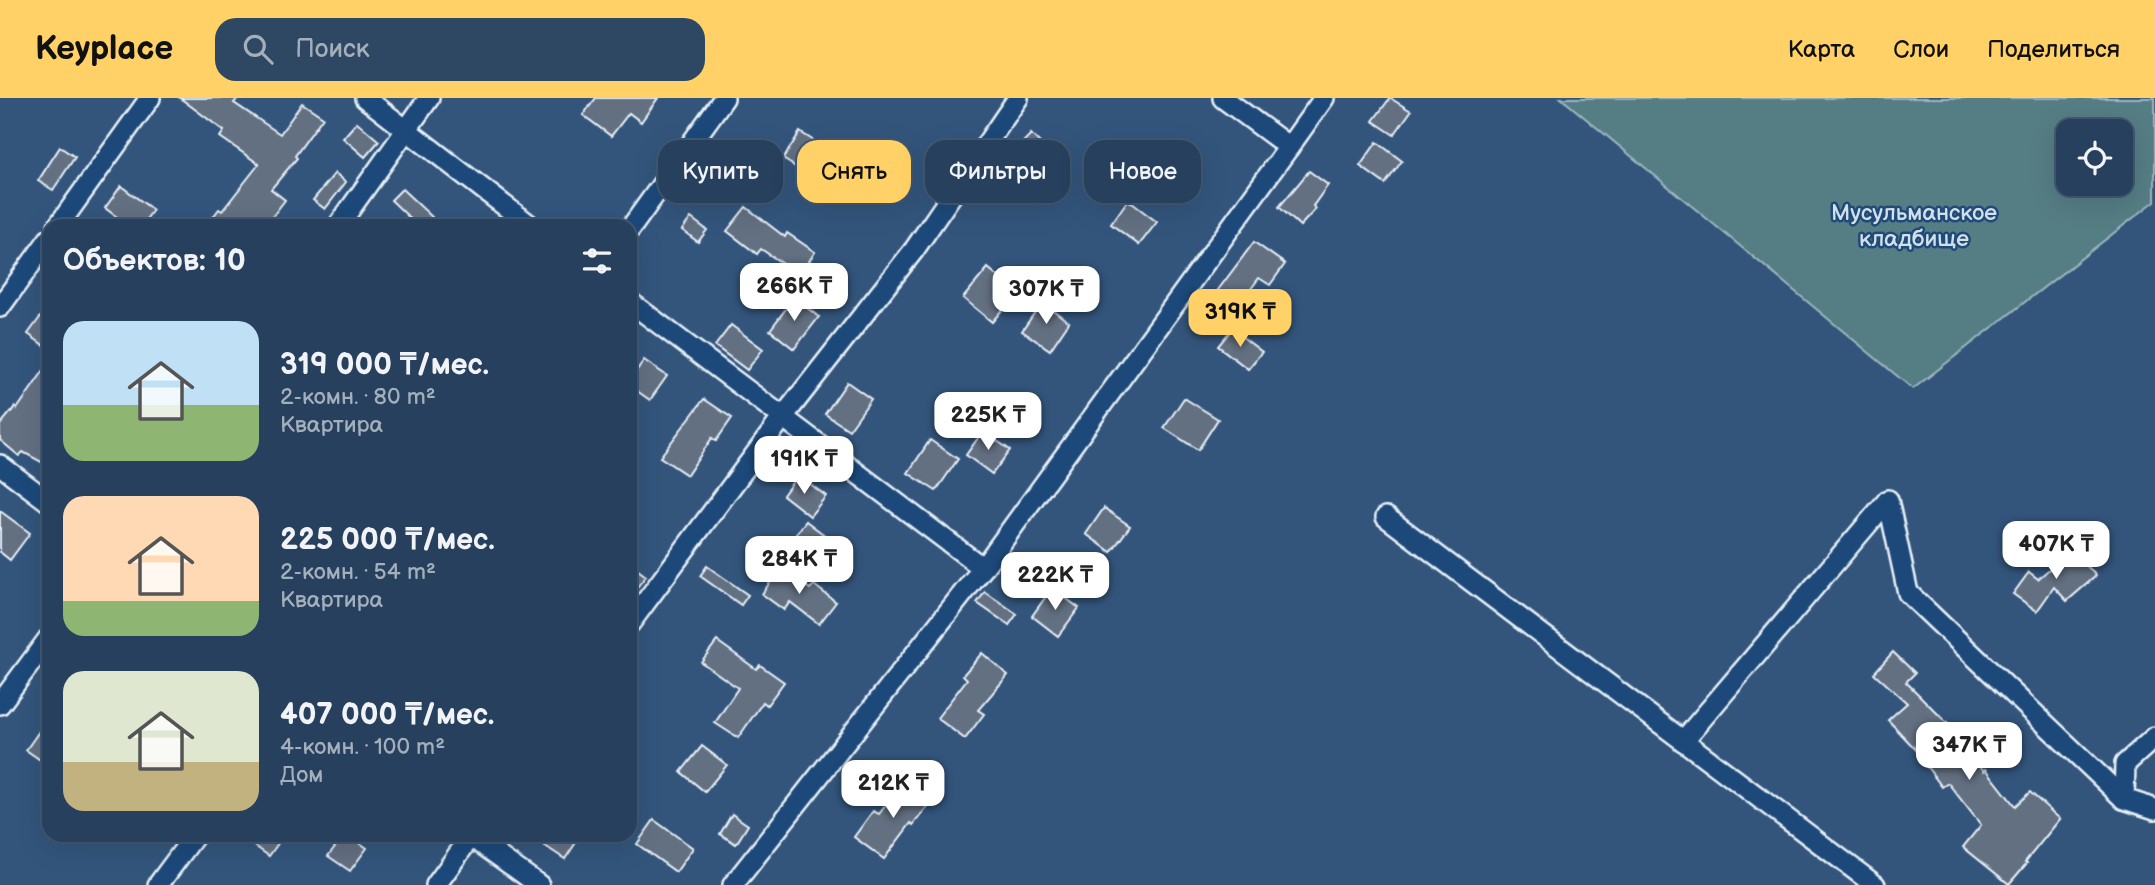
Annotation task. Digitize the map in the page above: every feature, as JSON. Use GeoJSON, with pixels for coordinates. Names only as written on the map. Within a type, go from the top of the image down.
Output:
{"type":"FeatureCollection","features":[{"type":"Feature","properties":{"kind":"street"},"geometry":{"type":"LineString","coordinates":[[63,219],[150,98]]}},
{"type":"Feature","properties":{"kind":"street"},"geometry":{"type":"LineString","coordinates":[[365,98],[522,219]]}},
{"type":"Feature","properties":{"kind":"street"},"geometry":{"type":"LineString","coordinates":[[343,219],[405,128],[429,98]]}},
{"type":"Feature","properties":{"kind":"street"},"geometry":{"type":"LineString","coordinates":[[637,219],[724,98]]}},
{"type":"Feature","properties":{"kind":"street"},"geometry":{"type":"LineString","coordinates":[[637,614],[783,417],[914,250],[1018,98]]}},
{"type":"Feature","properties":{"kind":"street"},"geometry":{"type":"LineString","coordinates":[[1223,98],[1289,147]]}},
{"type":"Feature","properties":{"kind":"street"},"geometry":{"type":"LineString","coordinates":[[733,885],[983,568],[1324,98]]}},
{"type":"Feature","properties":{"kind":"street"},"geometry":{"type":"LineString","coordinates":[[0,307],[42,249]]}},
{"type":"Feature","properties":{"kind":"street"},"geometry":{"type":"LineString","coordinates":[[637,307],[983,568]]}},
{"type":"Feature","properties":{"kind":"street"},"geometry":{"type":"LineString","coordinates":[[0,465],[42,497]]}},
{"type":"Feature","properties":{"kind":"street"},"geometry":{"type":"LineString","coordinates":[[1684,741],[1888,500],[1908,593],[2124,799],[2155,809]]}},
{"type":"Feature","properties":{"kind":"street"},"geometry":{"type":"LineString","coordinates":[[1386,517],[1875,885]]}},
{"type":"Feature","properties":{"kind":"street"},"geometry":{"type":"LineString","coordinates":[[0,704],[42,647]]}},
{"type":"Feature","properties":{"kind":"street"},"geometry":{"type":"LineString","coordinates":[[2124,799],[2126,765],[2155,737]]}},
{"type":"Feature","properties":{"kind":"street"},"geometry":{"type":"LineString","coordinates":[[159,885],[190,842]]}},
{"type":"Feature","properties":{"kind":"street"},"geometry":{"type":"LineString","coordinates":[[436,885],[466,842]]}},
{"type":"Feature","properties":{"kind":"street"},"geometry":{"type":"LineString","coordinates":[[481,842],[539,885]]}},
{"type":"Feature","properties":{"kind":"green space","name":"Мусульманское кладбище"},"geometry":{"type":"Polygon","coordinates":[[[1561,98],[2155,98],[2155,201],[1913,389],[1561,98]]]}},
{"type":"Feature","properties":{"kind":"building"},"geometry":{"type":"Polygon","coordinates":[[[180,98],[238,98],[234,103],[280,134],[302,103],[323,117],[295,156],[297,158],[271,189],[285,200],[270,219],[211,219],[219,209],[222,211],[259,164],[220,137],[224,131],[180,98]]]}},
{"type":"Feature","properties":{"kind":"building"},"geometry":{"type":"Polygon","coordinates":[[[596,98],[658,98],[641,122],[629,113],[611,136],[583,115],[596,98]]]}},
{"type":"Feature","properties":{"kind":"building"},"geometry":{"type":"Polygon","coordinates":[[[1390,98],[1411,111],[1394,135],[1373,121],[1390,98]]]}},
{"type":"Feature","properties":{"kind":"building"},"geometry":{"type":"Polygon","coordinates":[[[357,122],[379,141],[365,157],[343,138],[357,122]]]}},
{"type":"Feature","properties":{"kind":"building"},"geometry":{"type":"Polygon","coordinates":[[[800,132],[813,140],[797,140],[797,168],[783,159],[800,132]]]}},
{"type":"Feature","properties":{"kind":"building"},"geometry":{"type":"Polygon","coordinates":[[[1031,134],[1037,140],[1025,140],[1031,134]]]}},
{"type":"Feature","properties":{"kind":"building"},"geometry":{"type":"Polygon","coordinates":[[[1377,142],[1402,161],[1385,184],[1360,166],[1377,142]]]}},
{"type":"Feature","properties":{"kind":"building"},"geometry":{"type":"Polygon","coordinates":[[[60,147],[75,157],[53,190],[38,181],[60,147]]]}},
{"type":"Feature","properties":{"kind":"building"},"geometry":{"type":"Polygon","coordinates":[[[1309,171],[1328,185],[1313,206],[1316,209],[1300,226],[1279,207],[1309,171]]]}},
{"type":"Feature","properties":{"kind":"building"},"geometry":{"type":"Polygon","coordinates":[[[335,173],[346,182],[325,209],[313,200],[335,173]]]}},
{"type":"Feature","properties":{"kind":"building"},"geometry":{"type":"Polygon","coordinates":[[[121,186],[153,210],[146,219],[120,219],[105,208],[121,186]]]}},
{"type":"Feature","properties":{"kind":"building"},"geometry":{"type":"Polygon","coordinates":[[[402,189],[432,217],[411,219],[391,200],[402,189]]]}},
{"type":"Feature","properties":{"kind":"building"},"geometry":{"type":"Polygon","coordinates":[[[1126,203],[1132,203],[1157,222],[1139,245],[1111,224],[1126,203]]]}},
{"type":"Feature","properties":{"kind":"building"},"geometry":{"type":"Polygon","coordinates":[[[746,207],[785,237],[787,233],[815,252],[800,275],[761,249],[757,254],[727,231],[746,207]]]}},
{"type":"Feature","properties":{"kind":"building"},"geometry":{"type":"Polygon","coordinates":[[[691,218],[707,230],[698,242],[682,230],[691,218]]]}},
{"type":"Feature","properties":{"kind":"building"},"geometry":{"type":"Polygon","coordinates":[[[1254,242],[1285,264],[1270,285],[1259,278],[1233,313],[1212,298],[1254,242]]]}},
{"type":"Feature","properties":{"kind":"building"},"geometry":{"type":"Polygon","coordinates":[[[988,268],[1017,292],[992,322],[963,298],[988,268]]]}},
{"type":"Feature","properties":{"kind":"building"},"geometry":{"type":"Polygon","coordinates":[[[794,298],[819,317],[794,349],[770,330],[794,298]]]}},
{"type":"Feature","properties":{"kind":"building"},"geometry":{"type":"Polygon","coordinates":[[[1042,302],[1069,322],[1050,350],[1022,331],[1042,302]]]}},
{"type":"Feature","properties":{"kind":"building"},"geometry":{"type":"Polygon","coordinates":[[[42,315],[42,344],[28,334],[42,315]]]}},
{"type":"Feature","properties":{"kind":"building"},"geometry":{"type":"Polygon","coordinates":[[[731,325],[763,349],[747,370],[715,346],[731,325]]]}},
{"type":"Feature","properties":{"kind":"building"},"geometry":{"type":"Polygon","coordinates":[[[1232,329],[1262,352],[1248,369],[1218,346],[1232,329]]]}},
{"type":"Feature","properties":{"kind":"building"},"geometry":{"type":"Polygon","coordinates":[[[644,360],[667,376],[650,400],[637,391],[637,370],[644,360]]]}},
{"type":"Feature","properties":{"kind":"building"},"geometry":{"type":"Polygon","coordinates":[[[42,373],[42,462],[23,452],[19,456],[0,440],[0,425],[15,407],[17,409],[42,373]]]}},
{"type":"Feature","properties":{"kind":"building"},"geometry":{"type":"Polygon","coordinates":[[[847,382],[871,399],[849,430],[825,414],[847,382]]]}},
{"type":"Feature","properties":{"kind":"building"},"geometry":{"type":"Polygon","coordinates":[[[1184,398],[1218,419],[1198,450],[1164,428],[1184,398]]]}},
{"type":"Feature","properties":{"kind":"building"},"geometry":{"type":"Polygon","coordinates":[[[704,399],[732,418],[716,441],[712,438],[687,475],[660,457],[704,399]]]}},
{"type":"Feature","properties":{"kind":"building"},"geometry":{"type":"Polygon","coordinates":[[[983,431],[1010,450],[992,474],[966,455],[983,431]]]}},
{"type":"Feature","properties":{"kind":"building"},"geometry":{"type":"Polygon","coordinates":[[[930,440],[958,459],[936,491],[908,473],[930,440]]]}},
{"type":"Feature","properties":{"kind":"building"},"geometry":{"type":"Polygon","coordinates":[[[798,475],[826,496],[810,516],[783,495],[798,475]]]}},
{"type":"Feature","properties":{"kind":"building"},"geometry":{"type":"Polygon","coordinates":[[[1104,508],[1130,526],[1111,552],[1086,534],[1104,508]]]}},
{"type":"Feature","properties":{"kind":"building"},"geometry":{"type":"Polygon","coordinates":[[[0,511],[30,533],[10,560],[0,552],[0,511]]]}},
{"type":"Feature","properties":{"kind":"building"},"geometry":{"type":"Polygon","coordinates":[[[806,521],[831,540],[821,553],[796,534],[806,521]]]}},
{"type":"Feature","properties":{"kind":"building"},"geometry":{"type":"Polygon","coordinates":[[[2072,549],[2096,576],[2067,601],[2054,587],[2037,611],[2013,594],[2029,572],[2038,579],[2072,549]]]}},
{"type":"Feature","properties":{"kind":"building"},"geometry":{"type":"Polygon","coordinates":[[[707,566],[748,595],[741,605],[700,576],[707,566]]]}},
{"type":"Feature","properties":{"kind":"building"},"geometry":{"type":"Polygon","coordinates":[[[780,568],[810,589],[814,585],[836,602],[819,624],[790,602],[784,610],[762,594],[780,568]]]}},
{"type":"Feature","properties":{"kind":"building"},"geometry":{"type":"Polygon","coordinates":[[[637,569],[646,576],[637,587],[637,569]]]}},
{"type":"Feature","properties":{"kind":"building"},"geometry":{"type":"Polygon","coordinates":[[[1052,588],[1079,608],[1058,636],[1032,616],[1052,588]]]}},
{"type":"Feature","properties":{"kind":"building"},"geometry":{"type":"Polygon","coordinates":[[[985,592],[1017,614],[1009,625],[977,603],[985,592]]]}},
{"type":"Feature","properties":{"kind":"building"},"geometry":{"type":"Polygon","coordinates":[[[717,641],[756,669],[760,665],[784,682],[767,705],[763,702],[738,738],[715,723],[738,688],[701,662],[717,641]]]}},
{"type":"Feature","properties":{"kind":"building"},"geometry":{"type":"Polygon","coordinates":[[[1893,652],[1915,673],[1906,682],[1954,730],[1984,771],[1986,769],[2015,806],[2030,792],[2060,819],[2009,884],[1963,847],[1981,825],[1948,783],[1942,787],[1919,756],[1921,755],[1888,720],[1907,703],[1874,673],[1893,652]]]}},
{"type":"Feature","properties":{"kind":"building"},"geometry":{"type":"Polygon","coordinates":[[[982,653],[1008,675],[978,710],[984,714],[965,739],[937,718],[967,679],[963,675],[982,653]]]}},
{"type":"Feature","properties":{"kind":"building"},"geometry":{"type":"Polygon","coordinates":[[[40,730],[42,732],[42,761],[26,750],[40,730]]]}},
{"type":"Feature","properties":{"kind":"building"},"geometry":{"type":"Polygon","coordinates":[[[702,746],[727,765],[705,792],[681,772],[702,746]]]}},
{"type":"Feature","properties":{"kind":"building"},"geometry":{"type":"Polygon","coordinates":[[[905,781],[932,801],[913,825],[911,823],[884,859],[854,837],[873,811],[879,814],[905,781]]]}},
{"type":"Feature","properties":{"kind":"building"},"geometry":{"type":"Polygon","coordinates":[[[732,814],[748,825],[736,844],[720,834],[732,814]]]}},
{"type":"Feature","properties":{"kind":"building"},"geometry":{"type":"Polygon","coordinates":[[[654,820],[693,848],[676,872],[637,844],[654,820]]]}},
{"type":"Feature","properties":{"kind":"building"},"geometry":{"type":"Polygon","coordinates":[[[249,842],[279,842],[269,856],[249,842]]]}},
{"type":"Feature","properties":{"kind":"building"},"geometry":{"type":"Polygon","coordinates":[[[339,842],[358,842],[367,848],[350,871],[328,856],[339,842]]]}},
{"type":"Feature","properties":{"kind":"building"},"geometry":{"type":"Polygon","coordinates":[[[539,842],[576,842],[565,859],[539,842]]]}}]}
